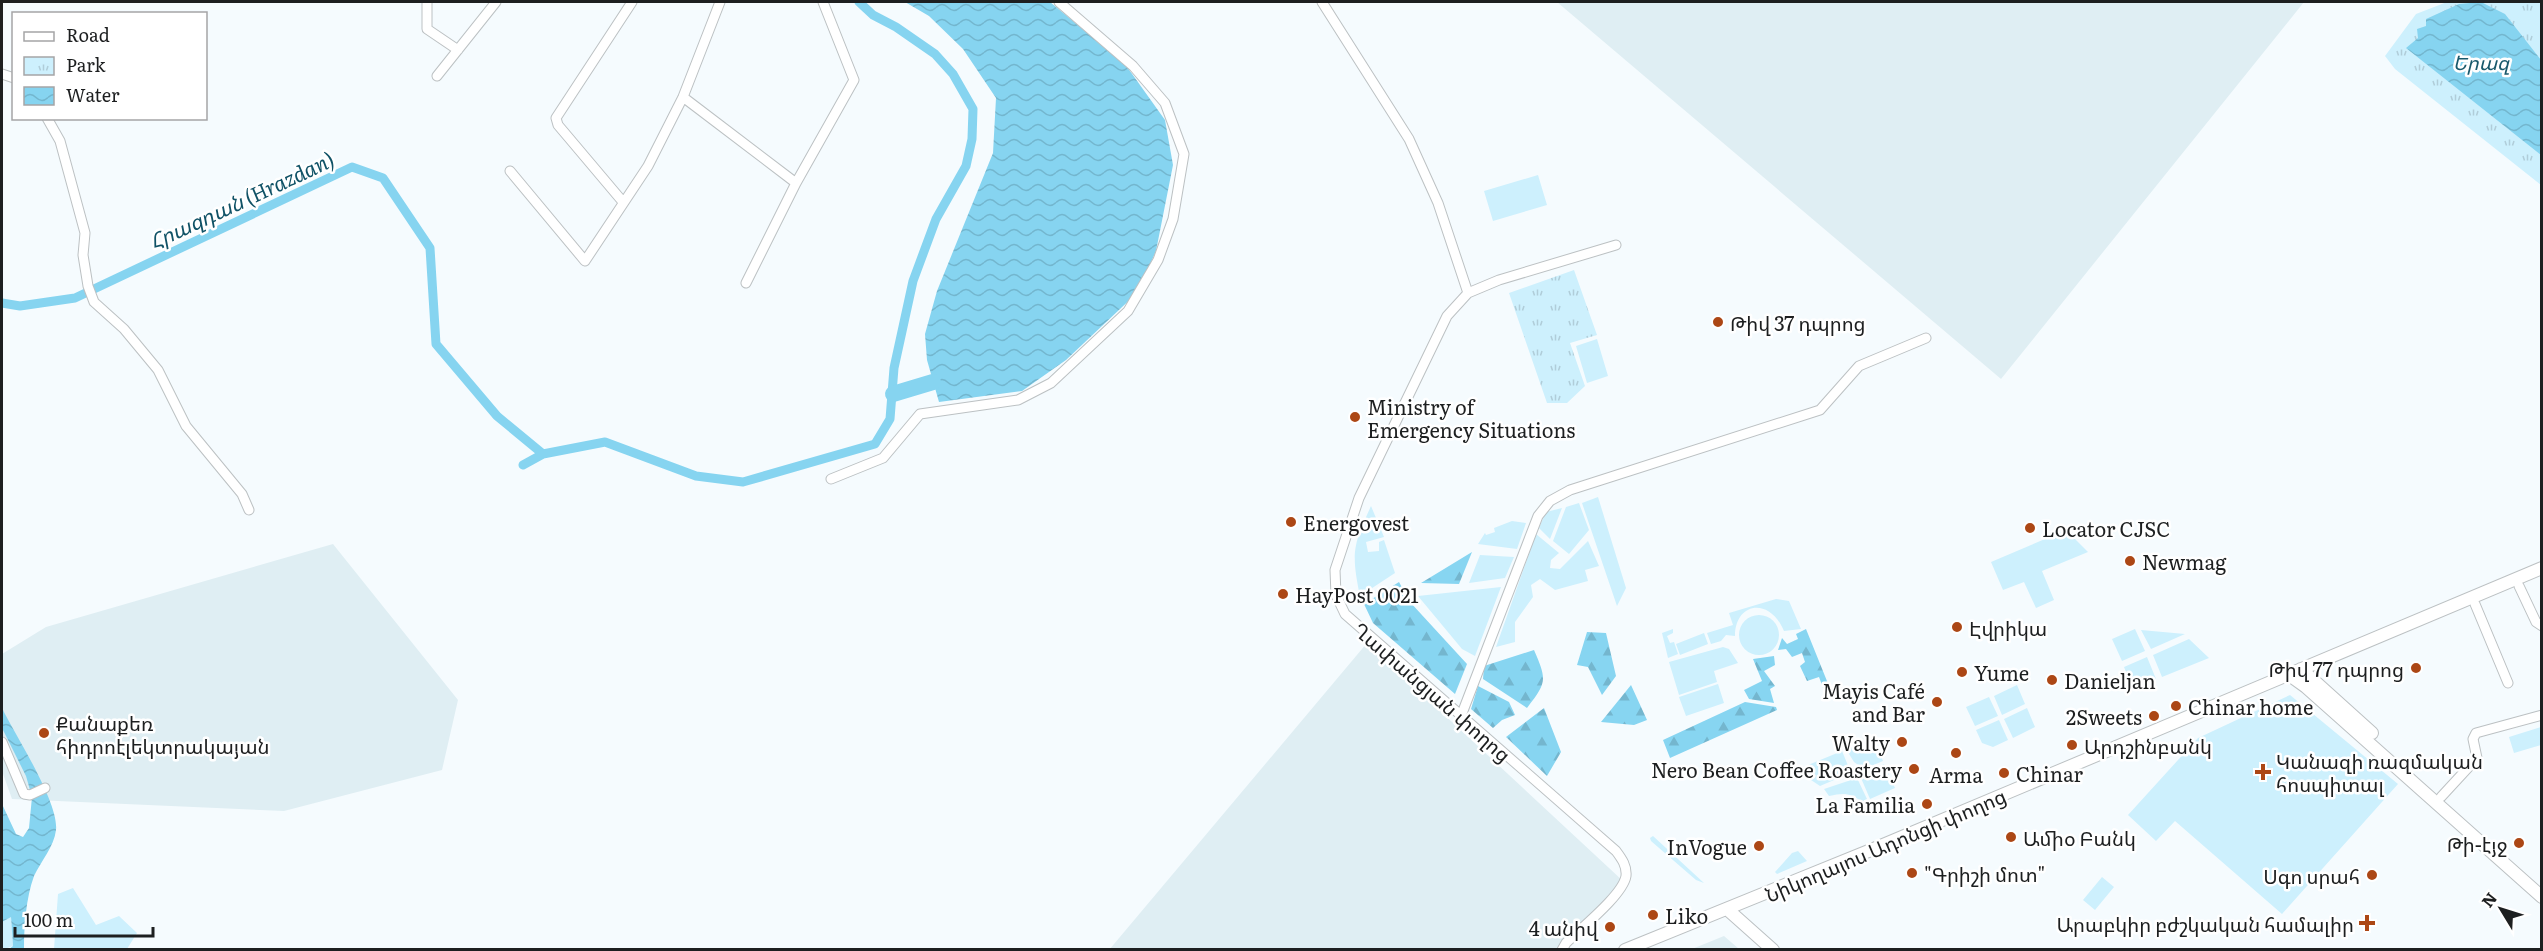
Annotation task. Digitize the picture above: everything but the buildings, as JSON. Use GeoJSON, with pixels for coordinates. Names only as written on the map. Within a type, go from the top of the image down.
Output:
{"type":"FeatureCollection","features":[{"type":"Feature","properties":{"kind":"street"},"geometry":{"type":"LineString","coordinates":[[427,2],[427,29],[458,50]]}},
{"type":"Feature","properties":{"kind":"street"},"geometry":{"type":"LineString","coordinates":[[437,76],[496,2]]}},
{"type":"Feature","properties":{"kind":"street"},"geometry":{"type":"LineString","coordinates":[[623,202],[558,125],[556,118],[632,2]]}},
{"type":"Feature","properties":{"kind":"street"},"geometry":{"type":"LineString","coordinates":[[510,171],[585,261],[648,166],[683,97],[720,2]]}},
{"type":"Feature","properties":{"kind":"street"},"geometry":{"type":"LineString","coordinates":[[746,283],[796,183],[854,80],[822,2]]}},
{"type":"Feature","properties":{"kind":"street"},"geometry":{"type":"LineString","coordinates":[[831,479],[882,458],[920,414],[1018,400],[1052,383],[1128,311],[1158,260],[1173,219],[1184,154],[1165,103],[1133,66],[1059,2]]}},
{"type":"Feature","properties":{"kind":"street"},"geometry":{"type":"LineString","coordinates":[[1322,2],[1409,139],[1438,203],[1468,293],[1499,280],[1616,245]]}},
{"type":"Feature","properties":{"kind":"street"},"geometry":{"type":"LineString","coordinates":[[683,97],[796,183]]}},
{"type":"Feature","properties":{"kind":"street"},"geometry":{"type":"LineString","coordinates":[[48,120],[60,141],[86,233],[83,255],[88,286],[94,302],[124,329],[158,370],[186,426],[242,494],[249,510]]}},
{"type":"Feature","properties":{"kind":"street","name":"Ղափանցյան փողոց"},"geometry":{"type":"LineString","coordinates":[[1468,293],[1457,302],[1440,329],[1359,498],[1335,570],[1336,595],[1344,614],[1616,851],[1624,862],[1626,876],[1621,889],[1566,943],[1562,950]]}},
{"type":"Feature","properties":{"kind":"street"},"geometry":{"type":"LineString","coordinates":[[1461,716],[1538,516],[1550,501],[1569,490],[1820,410],[1859,366],[1926,338]]}},
{"type":"Feature","properties":{"kind":"street","name":"Նիկողայոս Ադոնցի փողոց"},"geometry":{"type":"LineString","coordinates":[[1638,950],[2297,674],[2541,568]]}},
{"type":"Feature","properties":{"kind":"street","name":"Նիկողայոս Ադոնցի փողոց"},"geometry":{"type":"LineString","coordinates":[[2297,674],[2541,576]]}},
{"type":"Feature","properties":{"kind":"street"},"geometry":{"type":"LineString","coordinates":[[2519,586],[2536,622],[2541,626]]}},
{"type":"Feature","properties":{"kind":"street"},"geometry":{"type":"LineString","coordinates":[[2475,604],[2508,683]]}},
{"type":"Feature","properties":{"kind":"street"},"geometry":{"type":"LineString","coordinates":[[2297,674],[2441,797],[2541,887]]}},
{"type":"Feature","properties":{"kind":"street"},"geometry":{"type":"LineString","coordinates":[[2297,674],[2541,897]]}},
{"type":"Feature","properties":{"kind":"street"},"geometry":{"type":"LineString","coordinates":[[2441,797],[2477,758],[2474,739],[2476,733],[2541,715]]}},
{"type":"Feature","properties":{"kind":"street"},"geometry":{"type":"LineString","coordinates":[[2,742],[22,792],[30,795],[45,788]]}},
{"type":"Feature","properties":{"kind":"street"},"geometry":{"type":"LineString","coordinates":[[1727,911],[1766,950]]}},
{"type":"Feature","properties":{"kind":"street"},"geometry":{"type":"LineString","coordinates":[[1727,911],[1773,950]]}},
{"type":"Feature","properties":{"kind":"street","name":"Նիկողայոս Ադոնցի փողոց"},"geometry":{"type":"LineString","coordinates":[[1625,950],[1727,911]]}},
{"type":"Feature","properties":{"kind":"shaded area"},"geometry":{"type":"Polygon","coordinates":[[[1557,2],[2304,2],[2001,379],[1557,2]]]}},
{"type":"Feature","properties":{"kind":"shaded area"},"geometry":{"type":"Polygon","coordinates":[[[333,544],[458,700],[442,770],[284,811],[12,799],[2,771],[2,654],[46,627],[333,544]]]}},
{"type":"Feature","properties":{"kind":"shaded area"},"geometry":{"type":"Polygon","coordinates":[[[1367,643],[1623,881],[1557,949],[1109,950],[1367,643]]]}},
{"type":"Feature","properties":{"kind":"shaded area"},"geometry":{"type":"Polygon","coordinates":[[[1724,936],[1739,949],[1692,949],[1724,936]]]}},
{"type":"Feature","properties":{"kind":"green space","name":"Երազ"},"geometry":{"type":"Polygon","coordinates":[[[2447,2],[2541,3],[2541,185],[2395,69],[2385,56],[2416,14],[2447,2]]]}},
{"type":"Feature","properties":{"kind":"green space"},"geometry":{"type":"Polygon","coordinates":[[[1538,175],[1547,205],[1493,221],[1484,191],[1538,175]]]}},
{"type":"Feature","properties":{"kind":"green space"},"geometry":{"type":"Polygon","coordinates":[[[1574,270],[1597,335],[1570,343],[1585,386],[1567,403],[1547,403],[1509,293],[1574,270]]]}},
{"type":"Feature","properties":{"kind":"green space"},"geometry":{"type":"Polygon","coordinates":[[[1597,339],[1608,376],[1587,383],[1576,346],[1597,339]]]}},
{"type":"Feature","properties":{"kind":"green space"},"geometry":{"type":"Polygon","coordinates":[[[1598,497],[1626,588],[1617,606],[1582,503],[1598,497]]]}},
{"type":"Feature","properties":{"kind":"green space"},"geometry":{"type":"Polygon","coordinates":[[[1579,503],[1589,530],[1569,554],[1553,541],[1566,507],[1579,503]]]}},
{"type":"Feature","properties":{"kind":"green space"},"geometry":{"type":"Polygon","coordinates":[[[1371,506],[1384,537],[1366,542],[1368,552],[1379,551],[1379,542],[1384,540],[1395,573],[1360,596],[1355,569],[1355,550],[1360,530],[1371,506]]]}},
{"type":"Feature","properties":{"kind":"green space"},"geometry":{"type":"Polygon","coordinates":[[[1562,508],[1550,539],[1539,528],[1546,512],[1562,508]]]}},
{"type":"Feature","properties":{"kind":"green space"},"geometry":{"type":"Polygon","coordinates":[[[1512,521],[1526,523],[1517,549],[1478,544],[1485,533],[1486,535],[1495,532],[1494,528],[1512,521]]]}},
{"type":"Feature","properties":{"kind":"green space"},"geometry":{"type":"Polygon","coordinates":[[[2066,530],[2088,552],[2042,571],[2054,600],[2036,608],[2024,582],[2003,590],[1991,562],[2066,530]]]}},
{"type":"Feature","properties":{"kind":"green space"},"geometry":{"type":"Polygon","coordinates":[[[1536,534],[1559,553],[1551,560],[1550,568],[1560,569],[1588,541],[1599,566],[1585,570],[1588,581],[1555,590],[1540,579],[1531,585],[1533,597],[1515,622],[1515,642],[1496,647],[1536,534]]]}},
{"type":"Feature","properties":{"kind":"green space"},"geometry":{"type":"Polygon","coordinates":[[[1472,552],[1459,584],[1421,583],[1472,552]]]}},
{"type":"Feature","properties":{"kind":"green space"},"geometry":{"type":"Polygon","coordinates":[[[1480,555],[1514,557],[1505,578],[1469,583],[1480,555]]]}},
{"type":"Feature","properties":{"kind":"green space"},"geometry":{"type":"Polygon","coordinates":[[[1399,582],[1410,602],[1467,664],[1455,694],[1373,623],[1364,604],[1399,582]]]}},
{"type":"Feature","properties":{"kind":"green space"},"geometry":{"type":"Polygon","coordinates":[[[1501,587],[1475,656],[1462,649],[1418,596],[1501,587]]]}},
{"type":"Feature","properties":{"kind":"green space"},"geometry":{"type":"Polygon","coordinates":[[[1776,599],[1789,601],[1801,629],[1784,631],[1770,612],[1762,608],[1754,608],[1741,616],[1736,625],[1735,636],[1726,635],[1721,641],[1711,644],[1707,633],[1733,625],[1729,613],[1776,599]]]}},
{"type":"Feature","properties":{"kind":"green space"},"geometry":{"type":"Polygon","coordinates":[[[1759,615],[1773,621],[1779,635],[1773,649],[1759,655],[1745,649],[1739,635],[1745,621],[1759,615]]]}},
{"type":"Feature","properties":{"kind":"green space"},"geometry":{"type":"Polygon","coordinates":[[[1673,629],[1673,633],[1667,636],[1670,643],[1674,642],[1678,654],[1668,658],[1662,633],[1673,629]]]}},
{"type":"Feature","properties":{"kind":"green space"},"geometry":{"type":"Polygon","coordinates":[[[1806,629],[1831,691],[1825,693],[1819,677],[1807,681],[1800,666],[1805,662],[1802,653],[1792,657],[1786,649],[1778,650],[1782,638],[1787,644],[1798,639],[1796,634],[1806,629]]]}},
{"type":"Feature","properties":{"kind":"green space"},"geometry":{"type":"Polygon","coordinates":[[[2135,629],[2145,651],[2122,661],[2112,639],[2135,629]]]}},
{"type":"Feature","properties":{"kind":"green space"},"geometry":{"type":"Polygon","coordinates":[[[2141,630],[2185,634],[2151,649],[2141,630]]]}},
{"type":"Feature","properties":{"kind":"green space"},"geometry":{"type":"Polygon","coordinates":[[[1587,632],[1606,633],[1616,676],[1602,695],[1588,667],[1577,665],[1587,632]]]}},
{"type":"Feature","properties":{"kind":"green space"},"geometry":{"type":"Polygon","coordinates":[[[1704,633],[1708,644],[1680,655],[1676,644],[1704,633]]]}},
{"type":"Feature","properties":{"kind":"green space"},"geometry":{"type":"Polygon","coordinates":[[[2189,639],[2209,658],[2162,677],[2153,655],[2189,639]]]}},
{"type":"Feature","properties":{"kind":"green space"},"geometry":{"type":"Polygon","coordinates":[[[1723,647],[1729,649],[1738,663],[1714,671],[1717,682],[1679,695],[1669,662],[1723,647]]]}},
{"type":"Feature","properties":{"kind":"green space"},"geometry":{"type":"Polygon","coordinates":[[[1534,650],[1543,680],[1527,708],[1483,679],[1484,666],[1534,650]]]}},
{"type":"Feature","properties":{"kind":"green space"},"geometry":{"type":"Polygon","coordinates":[[[1774,656],[1775,665],[1764,671],[1775,686],[1770,689],[1774,703],[1749,699],[1744,690],[1762,681],[1753,659],[1774,656]]]}},
{"type":"Feature","properties":{"kind":"green space"},"geometry":{"type":"Polygon","coordinates":[[[2147,657],[2156,679],[2133,689],[2124,667],[2147,657]]]}},
{"type":"Feature","properties":{"kind":"green space"},"geometry":{"type":"Polygon","coordinates":[[[1718,684],[1724,703],[1686,716],[1679,697],[1718,684]]]}},
{"type":"Feature","properties":{"kind":"green space"},"geometry":{"type":"Polygon","coordinates":[[[1631,685],[1647,720],[1634,725],[1601,722],[1631,685]]]}},
{"type":"Feature","properties":{"kind":"green space"},"geometry":{"type":"Polygon","coordinates":[[[2017,685],[2025,704],[2002,715],[1994,696],[2017,685]]]}},
{"type":"Feature","properties":{"kind":"green space"},"geometry":{"type":"Polygon","coordinates":[[[1478,686],[1509,702],[1515,715],[1502,720],[1493,728],[1471,709],[1478,686]]]}},
{"type":"Feature","properties":{"kind":"green space"},"geometry":{"type":"Polygon","coordinates":[[[2290,695],[2398,784],[2282,914],[2175,821],[2156,841],[2128,815],[2198,738],[2290,695]]]}},
{"type":"Feature","properties":{"kind":"green space"},"geometry":{"type":"Polygon","coordinates":[[[1989,697],[1998,716],[1975,726],[1966,707],[1989,697]]]}},
{"type":"Feature","properties":{"kind":"green space"},"geometry":{"type":"Polygon","coordinates":[[[1745,702],[1776,707],[1777,710],[1670,758],[1663,740],[1745,702]]]}},
{"type":"Feature","properties":{"kind":"green space"},"geometry":{"type":"Polygon","coordinates":[[[1544,708],[1561,752],[1547,776],[1506,737],[1544,708]]]}},
{"type":"Feature","properties":{"kind":"green space"},"geometry":{"type":"Polygon","coordinates":[[[2027,708],[2035,727],[2013,738],[2004,719],[2027,708]]]}},
{"type":"Feature","properties":{"kind":"green space"},"geometry":{"type":"Polygon","coordinates":[[[1999,720],[2008,740],[1993,747],[1982,743],[1976,730],[1999,720]]]}},
{"type":"Feature","properties":{"kind":"green space"},"geometry":{"type":"Polygon","coordinates":[[[2541,727],[2541,745],[2514,753],[2509,737],[2541,727]]]}},
{"type":"Feature","properties":{"kind":"green space"},"geometry":{"type":"Polygon","coordinates":[[[1873,738],[1883,761],[1864,769],[1854,762],[1846,749],[1873,738]]]}},
{"type":"Feature","properties":{"kind":"green space"},"geometry":{"type":"Polygon","coordinates":[[[1842,751],[1849,768],[1841,777],[1820,786],[1796,770],[1842,751]]]}},
{"type":"Feature","properties":{"kind":"green space"},"geometry":{"type":"Polygon","coordinates":[[[1884,764],[1895,788],[1870,799],[1861,778],[1864,772],[1884,764]]]}},
{"type":"Feature","properties":{"kind":"green space"},"geometry":{"type":"Polygon","coordinates":[[[1857,778],[1867,799],[1862,802],[1846,794],[1829,796],[1824,789],[1857,778]]]}},
{"type":"Feature","properties":{"kind":"green space"},"geometry":{"type":"Polygon","coordinates":[[[1653,836],[1704,883],[1696,880],[1651,841],[1650,838],[1653,836]]]}},
{"type":"Feature","properties":{"kind":"green space"},"geometry":{"type":"Polygon","coordinates":[[[1798,851],[1807,861],[1777,874],[1775,872],[1792,853],[1798,851]]]}},
{"type":"Feature","properties":{"kind":"green space"},"geometry":{"type":"Polygon","coordinates":[[[2102,877],[2114,887],[2095,910],[2083,900],[2102,877]]]}},
{"type":"Feature","properties":{"kind":"green space"},"geometry":{"type":"Polygon","coordinates":[[[73,888],[96,925],[119,916],[137,933],[127,949],[54,949],[58,894],[73,888]]]}},
{"type":"Feature","properties":{"kind":"green space"},"geometry":{"type":"Polygon","coordinates":[[[11,916],[13,946],[2,950],[2,922],[11,916]]]}},
{"type":"Feature","properties":{"kind":"water"},"geometry":{"type":"Polygon","coordinates":[[[905,2],[1050,2],[1125,64],[1165,120],[1173,165],[1156,251],[1138,292],[1066,360],[1022,391],[939,402],[927,360],[925,334],[937,291],[993,153],[996,98],[963,49],[929,16],[905,2]]]}},
{"type":"Feature","properties":{"kind":"water","name":"Երազ"},"geometry":{"type":"Polygon","coordinates":[[[2481,2],[2505,14],[2541,60],[2541,155],[2406,48],[2418,38],[2417,29],[2426,26],[2426,19],[2459,4],[2481,2]]]}},
{"type":"Feature","properties":{"kind":"water"},"geometry":{"type":"Polygon","coordinates":[[[2,708],[44,786],[55,818],[56,830],[53,842],[34,876],[29,893],[24,949],[9,949],[13,946],[11,917],[2,922],[2,804],[16,834],[23,837],[29,828],[32,797],[26,776],[2,728],[2,708]]]}},
{"type":"Feature","properties":{"kind":"waterway"},"geometry":{"type":"LineString","coordinates":[[523,465],[543,454],[605,442],[696,476],[743,482],[875,444],[890,419],[894,368],[913,281],[936,219],[966,166],[972,139],[973,109],[953,74],[935,54],[896,27],[873,15],[859,2]]}},
{"type":"Feature","properties":{"kind":"waterway","name":"Հրազդան (Hrazdan)"},"geometry":{"type":"LineString","coordinates":[[2,303],[20,306],[75,298],[352,167],[383,178],[430,248],[436,344],[497,416],[543,454]]}},
{"type":"Feature","properties":{"kind":"waterway"},"geometry":{"type":"LineString","coordinates":[[893,394],[933,382]]}},
{"type":"Feature","properties":{"kind":"place","name":"Թիվ 37 դպրոց"},"geometry":{"type":"Point","coordinates":[1718,322]}},
{"type":"Feature","properties":{"kind":"place","name":"Ministry of Emergency Situations"},"geometry":{"type":"Point","coordinates":[1355,417]}},
{"type":"Feature","properties":{"kind":"place","name":"Energovest"},"geometry":{"type":"Point","coordinates":[1291,522]}},
{"type":"Feature","properties":{"kind":"place","name":"Locator CJSC"},"geometry":{"type":"Point","coordinates":[2030,528]}},
{"type":"Feature","properties":{"kind":"place","name":"Newmag"},"geometry":{"type":"Point","coordinates":[2130,561]}},
{"type":"Feature","properties":{"kind":"place","name":"HayPost 0021"},"geometry":{"type":"Point","coordinates":[1283,594]}},
{"type":"Feature","properties":{"kind":"place","name":"Էվրիկա"},"geometry":{"type":"Point","coordinates":[1957,627]}},
{"type":"Feature","properties":{"kind":"place","name":"Թիվ 77 դպրոց"},"geometry":{"type":"Point","coordinates":[2416,668]}},
{"type":"Feature","properties":{"kind":"place","name":"Yume"},"geometry":{"type":"Point","coordinates":[1962,672]}},
{"type":"Feature","properties":{"kind":"place","name":"Danieljan"},"geometry":{"type":"Point","coordinates":[2052,680]}},
{"type":"Feature","properties":{"kind":"place","name":"Mayis Café and Bar"},"geometry":{"type":"Point","coordinates":[1937,702]}},
{"type":"Feature","properties":{"kind":"place","name":"Chinar home"},"geometry":{"type":"Point","coordinates":[2176,706]}},
{"type":"Feature","properties":{"kind":"place","name":"2Sweets"},"geometry":{"type":"Point","coordinates":[2154,716]}},
{"type":"Feature","properties":{"kind":"place","name":"Քանաքեռ հիդրոէլեկտրակայան"},"geometry":{"type":"Point","coordinates":[44,733]}},
{"type":"Feature","properties":{"kind":"place","name":"Walty"},"geometry":{"type":"Point","coordinates":[1902,742]}},
{"type":"Feature","properties":{"kind":"place","name":"Արդշինբանկ"},"geometry":{"type":"Point","coordinates":[2072,745]}},
{"type":"Feature","properties":{"kind":"place","name":"Arma"},"geometry":{"type":"Point","coordinates":[1956,753]}},
{"type":"Feature","properties":{"kind":"place","name":"Nero Bean Coffee Roastery"},"geometry":{"type":"Point","coordinates":[1914,769]}},
{"type":"Feature","properties":{"kind":"place","name":"Կանազի ռազմական հոսպիտալ"},"geometry":{"type":"Point","coordinates":[2263,772]}},
{"type":"Feature","properties":{"kind":"place","name":"Chinar"},"geometry":{"type":"Point","coordinates":[2004,773]}},
{"type":"Feature","properties":{"kind":"place","name":"La Familia"},"geometry":{"type":"Point","coordinates":[1927,804]}},
{"type":"Feature","properties":{"kind":"place","name":"Ամիօ Բանկ"},"geometry":{"type":"Point","coordinates":[2011,837]}},
{"type":"Feature","properties":{"kind":"place","name":"Թի-էյջ"},"geometry":{"type":"Point","coordinates":[2519,843]}},
{"type":"Feature","properties":{"kind":"place","name":"InVogue"},"geometry":{"type":"Point","coordinates":[1759,846]}},
{"type":"Feature","properties":{"kind":"place","name":"\"Գրիշի մոտ\""},"geometry":{"type":"Point","coordinates":[1912,873]}},
{"type":"Feature","properties":{"kind":"place","name":"Սգո սրահ"},"geometry":{"type":"Point","coordinates":[2372,875]}},
{"type":"Feature","properties":{"kind":"place","name":"Liko"},"geometry":{"type":"Point","coordinates":[1653,915]}},
{"type":"Feature","properties":{"kind":"place","name":"Արաբկիր բժշկական համալիր"},"geometry":{"type":"Point","coordinates":[2367,923]}},
{"type":"Feature","properties":{"kind":"place","name":"4 անիվ"},"geometry":{"type":"Point","coordinates":[1610,927]}}]}
